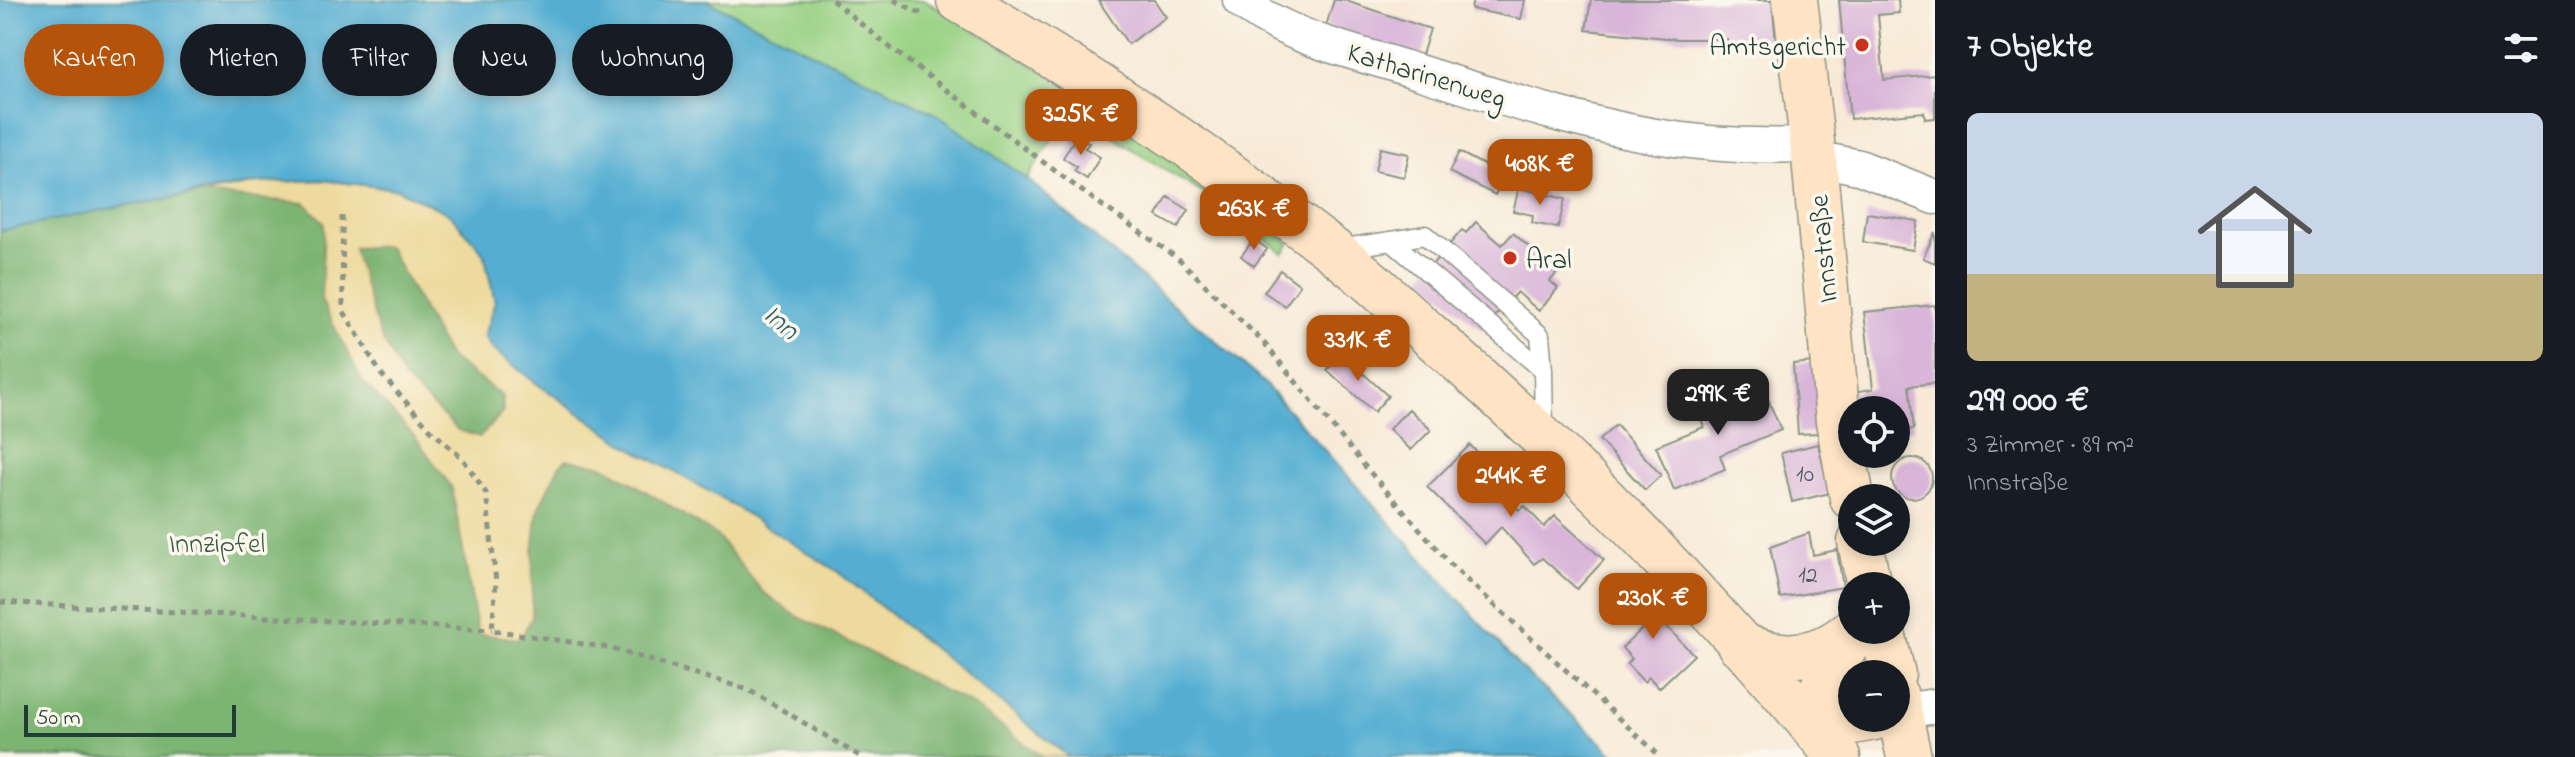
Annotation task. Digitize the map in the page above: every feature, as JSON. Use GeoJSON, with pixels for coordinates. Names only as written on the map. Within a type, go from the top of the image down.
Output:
{"type":"FeatureCollection","features":[{"type":"Feature","properties":{"kind":"main road"},"geometry":{"type":"LineString","coordinates":[[960,0],[1139,112],[1332,250],[1545,438],[1662,558],[1825,741]]}},
{"type":"Feature","properties":{"kind":"main road","name":"Innstraße"},"geometry":{"type":"LineString","coordinates":[[1795,0],[1813,151],[1838,421],[1849,484]]}},
{"type":"Feature","properties":{"kind":"main road"},"geometry":{"type":"LineString","coordinates":[[1739,644],[1763,654],[1782,657],[1825,647],[1838,639]]}},
{"type":"Feature","properties":{"kind":"main road"},"geometry":{"type":"LineString","coordinates":[[1825,741],[1817,698],[1846,644]]}},
{"type":"Feature","properties":{"kind":"main road"},"geometry":{"type":"LineString","coordinates":[[1825,741],[1838,724]]}},
{"type":"Feature","properties":{"kind":"main road"},"geometry":{"type":"LineString","coordinates":[[1904,732],[1909,757]]}},
{"type":"Feature","properties":{"kind":"street","name":"Katharinenweg"},"geometry":{"type":"LineString","coordinates":[[1240,0],[1283,26],[1339,47],[1508,100],[1594,122],[1689,141],[1813,151],[1935,197]]}},
{"type":"Feature","properties":{"kind":"street"},"geometry":{"type":"LineString","coordinates":[[1924,757],[1935,746]]}},
{"type":"Feature","properties":{"kind":"lane"},"geometry":{"type":"LineString","coordinates":[[1332,250],[1425,235],[1540,335],[1545,438]]}},
{"type":"Feature","properties":{"kind":"lane"},"geometry":{"type":"LineString","coordinates":[[1391,241],[1543,370]]}},
{"type":"Feature","properties":{"kind":"path"},"geometry":{"type":"LineString","coordinates":[[832,0],[892,49],[1180,260],[1265,344],[1368,470],[1454,568],[1661,757]]}},
{"type":"Feature","properties":{"kind":"path"},"geometry":{"type":"LineString","coordinates":[[342,216],[343,310],[381,374],[431,430],[463,459],[486,493],[496,582],[492,630]]}},
{"type":"Feature","properties":{"kind":"path"},"geometry":{"type":"LineString","coordinates":[[0,602],[492,630],[609,648],[749,690],[861,757]]}},
{"type":"Feature","properties":{"kind":"green space"},"geometry":{"type":"Polygon","coordinates":[[[706,0],[925,0],[1079,93],[1290,243],[1283,253],[1231,211],[1070,110],[1027,179],[936,114],[706,0]]]}},
{"type":"Feature","properties":{"kind":"green space","name":"Innzipfel"},"geometry":{"type":"Polygon","coordinates":[[[202,194],[306,203],[324,223],[324,254],[415,437],[452,488],[478,633],[533,552],[538,509],[559,466],[567,459],[605,466],[716,535],[762,591],[795,615],[969,703],[1043,757],[0,757],[0,231],[127,205],[202,194]]]}},
{"type":"Feature","properties":{"kind":"green space"},"geometry":{"type":"Polygon","coordinates":[[[388,246],[449,357],[502,396],[503,411],[480,437],[458,430],[404,379],[380,335],[352,248],[388,246]]]}},
{"type":"Feature","properties":{"kind":"sand"},"geometry":{"type":"Polygon","coordinates":[[[322,180],[397,189],[450,214],[484,253],[495,302],[484,335],[536,383],[628,446],[724,500],[838,572],[1069,757],[1043,757],[969,703],[795,615],[762,591],[716,535],[605,466],[567,459],[559,466],[538,509],[533,552],[532,617],[520,639],[478,634],[452,488],[415,437],[362,381],[321,300],[324,223],[305,203],[202,194],[258,183],[322,180]],[[388,246],[353,248],[380,335],[404,379],[458,430],[480,437],[503,412],[502,396],[449,357],[388,246]]]}},
{"type":"Feature","properties":{"kind":"water","name":"Inn"},"geometry":{"type":"Polygon","coordinates":[[[0,0],[706,0],[936,114],[1027,179],[1262,381],[1518,665],[1617,757],[1069,757],[838,572],[724,500],[628,446],[491,348],[484,336],[495,302],[484,253],[450,214],[397,189],[322,180],[258,183],[0,231],[0,0]]]}},
{"type":"Feature","properties":{"kind":"building"},"geometry":{"type":"Polygon","coordinates":[[[1098,0],[1154,0],[1166,17],[1128,44],[1098,0]]]}},
{"type":"Feature","properties":{"kind":"building"},"geometry":{"type":"Polygon","coordinates":[[[1334,0],[1343,0],[1430,29],[1421,58],[1326,26],[1334,0]]]}},
{"type":"Feature","properties":{"kind":"building"},"geometry":{"type":"Polygon","coordinates":[[[1473,0],[1525,0],[1521,19],[1471,9],[1473,0]]]}},
{"type":"Feature","properties":{"kind":"building"},"geometry":{"type":"Polygon","coordinates":[[[1591,0],[1772,0],[1776,43],[1728,46],[1727,39],[1677,39],[1586,30],[1591,0]]]}},
{"type":"Feature","properties":{"kind":"building","name":"Amtsgericht"},"geometry":{"type":"Polygon","coordinates":[[[1839,0],[1898,0],[1899,13],[1878,15],[1884,80],[1935,75],[1935,118],[1925,119],[1924,112],[1850,119],[1839,0]]]}},
{"type":"Feature","properties":{"kind":"building"},"geometry":{"type":"Polygon","coordinates":[[[1076,136],[1089,143],[1085,148],[1100,157],[1087,179],[1074,171],[1077,167],[1063,158],[1076,136]]]}},
{"type":"Feature","properties":{"kind":"building"},"geometry":{"type":"Polygon","coordinates":[[[1380,148],[1409,154],[1404,177],[1375,171],[1380,148]]]}},
{"type":"Feature","properties":{"kind":"building"},"geometry":{"type":"Polygon","coordinates":[[[1459,152],[1505,176],[1495,195],[1449,172],[1459,152]]]}},
{"type":"Feature","properties":{"kind":"building"},"geometry":{"type":"Polygon","coordinates":[[[1519,188],[1565,199],[1558,228],[1532,223],[1533,215],[1513,211],[1519,188]]]}},
{"type":"Feature","properties":{"kind":"building"},"geometry":{"type":"Polygon","coordinates":[[[1168,197],[1189,210],[1178,228],[1157,216],[1168,197]]]}},
{"type":"Feature","properties":{"kind":"building"},"geometry":{"type":"Polygon","coordinates":[[[1867,213],[1918,221],[1913,250],[1863,242],[1867,213]]]}},
{"type":"Feature","properties":{"kind":"building"},"geometry":{"type":"Polygon","coordinates":[[[1476,222],[1502,245],[1513,233],[1558,272],[1550,281],[1558,288],[1539,311],[1517,292],[1482,330],[1421,277],[1462,230],[1466,233],[1476,222]]]}},
{"type":"Feature","properties":{"kind":"building"},"geometry":{"type":"Polygon","coordinates":[[[1935,232],[1935,263],[1923,258],[1935,232]]]}},
{"type":"Feature","properties":{"kind":"building"},"geometry":{"type":"Polygon","coordinates":[[[1254,239],[1267,249],[1254,266],[1241,256],[1254,239]]]}},
{"type":"Feature","properties":{"kind":"building"},"geometry":{"type":"Polygon","coordinates":[[[1280,270],[1300,285],[1285,306],[1264,292],[1280,270]]]}},
{"type":"Feature","properties":{"kind":"building"},"geometry":{"type":"Polygon","coordinates":[[[1935,305],[1935,383],[1909,386],[1914,429],[1910,429],[1910,396],[1852,396],[1852,392],[1873,389],[1864,312],[1935,305]]]}},
{"type":"Feature","properties":{"kind":"building"},"geometry":{"type":"Polygon","coordinates":[[[1355,317],[1377,337],[1360,356],[1337,336],[1355,317]]]}},
{"type":"Feature","properties":{"kind":"building"},"geometry":{"type":"Polygon","coordinates":[[[1342,354],[1388,396],[1374,412],[1327,370],[1342,354]]]}},
{"type":"Feature","properties":{"kind":"building"},"geometry":{"type":"Polygon","coordinates":[[[1814,362],[1819,433],[1798,434],[1793,364],[1814,362]]]}},
{"type":"Feature","properties":{"kind":"building"},"geometry":{"type":"Polygon","coordinates":[[[1762,385],[1781,430],[1720,455],[1725,469],[1674,490],[1656,446],[1704,427],[1698,411],[1762,385]]]}},
{"type":"Feature","properties":{"kind":"building"},"geometry":{"type":"Polygon","coordinates":[[[1409,409],[1431,430],[1411,450],[1389,429],[1409,409]]]}},
{"type":"Feature","properties":{"kind":"building"},"geometry":{"type":"Polygon","coordinates":[[[1616,425],[1661,475],[1645,490],[1599,440],[1616,425]]]}},
{"type":"Feature","properties":{"kind":"building"},"geometry":{"type":"Polygon","coordinates":[[[1818,444],[1830,493],[1792,502],[1781,453],[1818,444]]]}},
{"type":"Feature","properties":{"kind":"building"},"geometry":{"type":"Polygon","coordinates":[[[1470,445],[1494,470],[1487,477],[1519,510],[1525,506],[1544,527],[1555,516],[1604,560],[1577,589],[1542,558],[1534,564],[1501,527],[1485,544],[1427,487],[1470,445]]]}},
{"type":"Feature","properties":{"kind":"building"},"geometry":{"type":"Polygon","coordinates":[[[1910,458],[1920,459],[1931,470],[1931,486],[1920,497],[1910,498],[1910,484],[1893,484],[1893,470],[1910,468],[1910,458]]]}},
{"type":"Feature","properties":{"kind":"building"},"geometry":{"type":"Polygon","coordinates":[[[1809,533],[1813,555],[1837,550],[1841,572],[1838,572],[1838,588],[1780,598],[1770,547],[1809,533]]]}},
{"type":"Feature","properties":{"kind":"building"},"geometry":{"type":"Polygon","coordinates":[[[1639,584],[1662,609],[1656,616],[1694,655],[1659,688],[1649,677],[1644,682],[1627,664],[1632,659],[1622,648],[1644,627],[1620,602],[1639,584]]]}},
{"type":"Feature","properties":{"kind":"place","name":"Amtsgericht"},"geometry":{"type":"Point","coordinates":[1862,45]}},
{"type":"Feature","properties":{"kind":"place","name":"Aral"},"geometry":{"type":"Point","coordinates":[1510,258]}}]}
